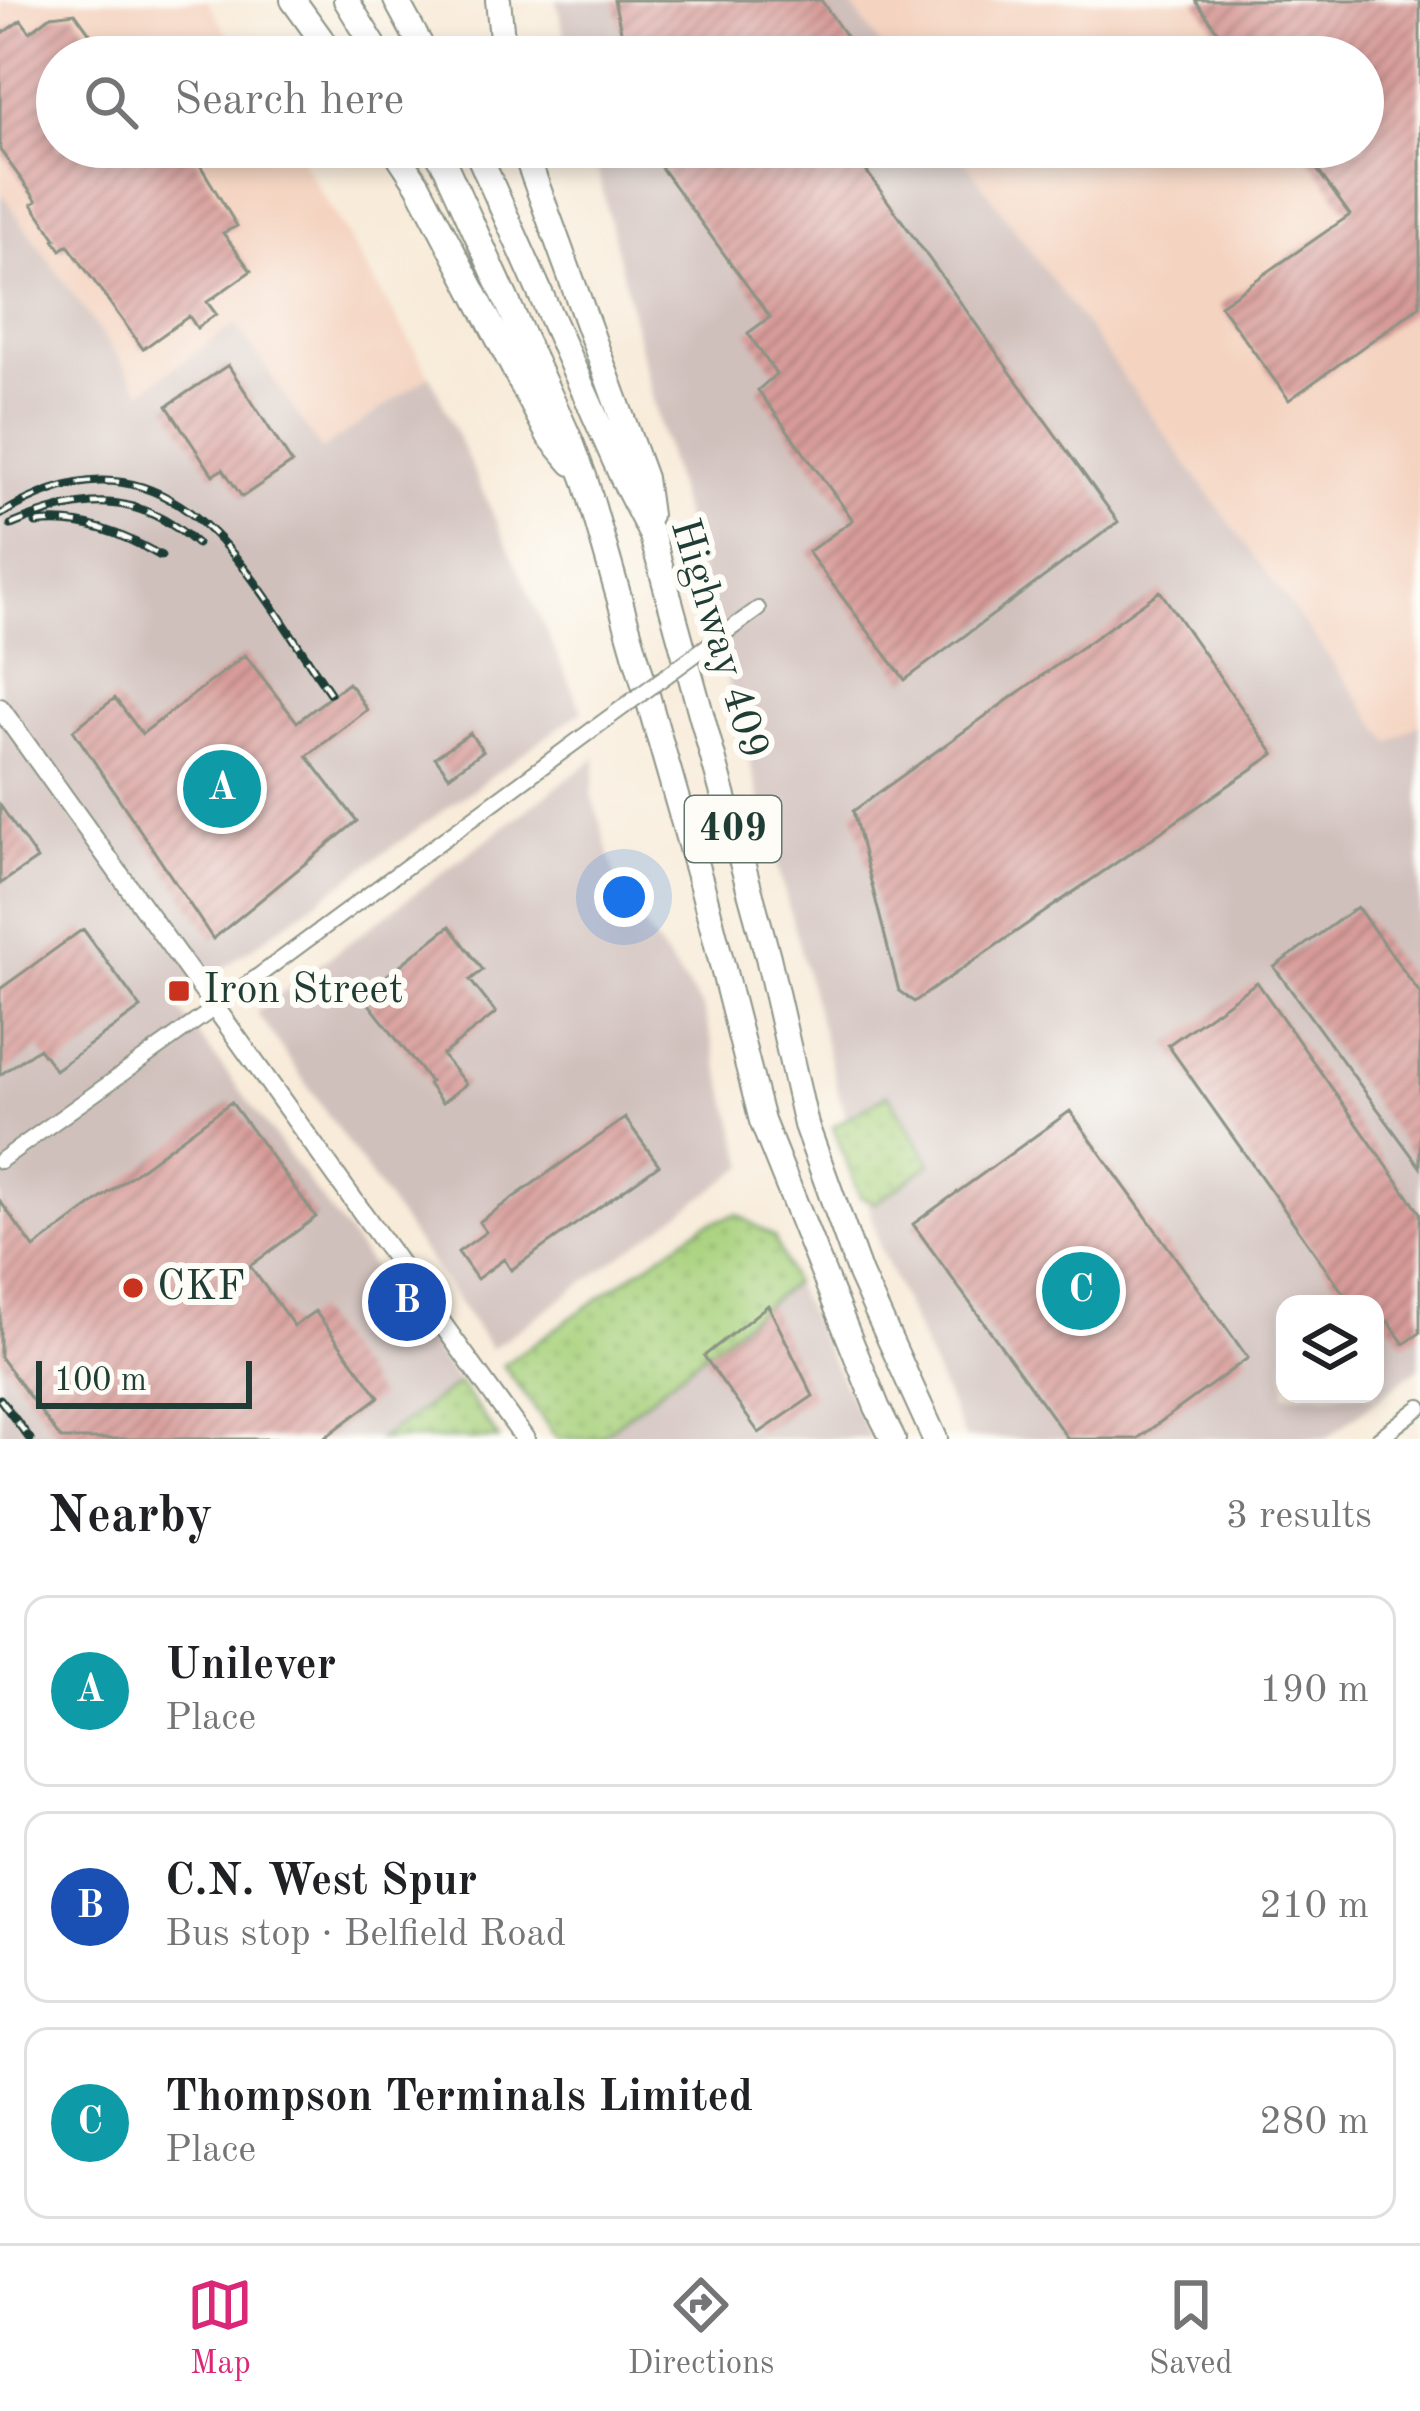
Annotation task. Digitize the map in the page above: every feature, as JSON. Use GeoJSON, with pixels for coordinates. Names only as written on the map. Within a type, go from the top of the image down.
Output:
{"type":"FeatureCollection","features":[{"type":"Feature","properties":{"kind":"highway"},"geometry":{"type":"LineString","coordinates":[[293,0],[319,36]]}},
{"type":"Feature","properties":{"kind":"highway"},"geometry":{"type":"LineString","coordinates":[[346,0],[367,36]]}},
{"type":"Feature","properties":{"kind":"highway"},"geometry":{"type":"LineString","coordinates":[[396,0],[416,36]]}},
{"type":"Feature","properties":{"kind":"highway"},"geometry":{"type":"LineString","coordinates":[[498,0],[502,36]]}},
{"type":"Feature","properties":{"kind":"highway"},"geometry":{"type":"LineString","coordinates":[[407,168],[549,436],[585,479]]}},
{"type":"Feature","properties":{"kind":"highway","name":"Highway 409"},"geometry":{"type":"LineString","coordinates":[[446,168],[585,479],[703,890],[762,1120],[893,1439]]}},
{"type":"Feature","properties":{"kind":"highway","name":"Highway 409"},"geometry":{"type":"LineString","coordinates":[[485,168],[652,536],[768,957],[806,1125],[860,1274],[935,1439]]}},
{"type":"Feature","properties":{"kind":"highway"},"geometry":{"type":"LineString","coordinates":[[531,168],[644,478],[652,536]]}},
{"type":"Feature","properties":{"kind":"main road"},"geometry":{"type":"LineString","coordinates":[[0,708],[525,1439]]}},
{"type":"Feature","properties":{"kind":"street"},"geometry":{"type":"LineString","coordinates":[[0,1161],[758,609]]}},
{"type":"Feature","properties":{"kind":"street"},"geometry":{"type":"LineString","coordinates":[[1378,1439],[1420,1407]]}},
{"type":"Feature","properties":{"kind":"shaded area"},"geometry":{"type":"Polygon","coordinates":[[[0,0],[207,0],[228,36],[36,36],[36,168],[307,168],[430,375],[320,450],[142,391],[0,191],[0,0]]]}},
{"type":"Feature","properties":{"kind":"shaded area"},"geometry":{"type":"Polygon","coordinates":[[[556,0],[847,0],[874,36],[565,36],[556,0]]]}},
{"type":"Feature","properties":{"kind":"shaded area"},"geometry":{"type":"Polygon","coordinates":[[[847,0],[1420,0],[1420,723],[1391,744],[970,168],[1384,168],[1384,36],[874,36],[847,0]]]}},
{"type":"Feature","properties":{"kind":"shaded area"},"geometry":{"type":"Polygon","coordinates":[[[597,168],[970,168],[1391,743],[1420,723],[1420,1367],[1384,1395],[1384,1295],[1276,1295],[1276,1403],[1373,1403],[1326,1439],[965,1439],[880,1248],[655,409],[597,168]]]}},
{"type":"Feature","properties":{"kind":"shaded area"},"geometry":{"type":"Polygon","coordinates":[[[0,191],[142,391],[236,324],[321,450],[430,375],[582,711],[173,1001],[459,1383],[380,1439],[0,1439],[0,191]]]}},
{"type":"Feature","properties":{"kind":"shaded area"},"geometry":{"type":"Polygon","coordinates":[[[597,757],[592,795],[621,894],[703,1008],[746,1166],[491,1349],[256,1012],[597,757]]]}},
{"type":"Feature","properties":{"kind":"shaded area"},"geometry":{"type":"Polygon","coordinates":[[[793,1283],[871,1439],[598,1439],[793,1283]]]}},
{"type":"Feature","properties":{"kind":"green space"},"geometry":{"type":"Polygon","coordinates":[[[888,1094],[931,1164],[876,1203],[860,1197],[833,1127],[888,1094]]]}},
{"type":"Feature","properties":{"kind":"green space"},"geometry":{"type":"Polygon","coordinates":[[[737,1214],[774,1237],[793,1283],[598,1439],[557,1439],[503,1365],[704,1225],[737,1214]]]}},
{"type":"Feature","properties":{"kind":"green space"},"geometry":{"type":"Polygon","coordinates":[[[459,1383],[499,1439],[380,1439],[459,1383]]]}},
{"type":"Feature","properties":{"kind":"building"},"geometry":{"type":"Polygon","coordinates":[[[614,0],[821,0],[846,36],[622,36],[614,0]]]}},
{"type":"Feature","properties":{"kind":"building"},"geometry":{"type":"Polygon","coordinates":[[[1195,0],[1420,0],[1420,306],[1289,400],[1220,305],[1350,215],[1316,168],[1384,168],[1384,36],[1221,36],[1195,0]]]}},
{"type":"Feature","properties":{"kind":"building"},"geometry":{"type":"Polygon","coordinates":[[[75,13],[92,36],[36,36],[36,168],[202,168],[237,226],[223,233],[251,271],[207,302],[216,314],[197,328],[189,316],[143,349],[68,245],[61,250],[32,204],[37,201],[0,150],[0,35],[21,20],[30,32],[51,16],[75,13]]]}},
{"type":"Feature","properties":{"kind":"building"},"geometry":{"type":"Polygon","coordinates":[[[661,168],[864,168],[1118,522],[905,680],[808,552],[853,520],[758,390],[776,374],[748,333],[770,317],[661,168]]]}},
{"type":"Feature","properties":{"kind":"building"},"geometry":{"type":"Polygon","coordinates":[[[228,365],[292,463],[242,497],[223,469],[213,475],[167,406],[228,365]]]}},
{"type":"Feature","properties":{"kind":"building"},"geometry":{"type":"Polygon","coordinates":[[[1160,591],[1274,754],[914,1002],[899,991],[853,811],[1160,591]]]}},
{"type":"Feature","properties":{"kind":"building"},"geometry":{"type":"Polygon","coordinates":[[[245,655],[297,722],[348,683],[355,691],[367,710],[307,756],[357,821],[213,939],[73,730],[115,698],[142,734],[245,655]]]}},
{"type":"Feature","properties":{"kind":"building"},"geometry":{"type":"Polygon","coordinates":[[[470,733],[483,751],[449,776],[435,757],[470,733]]]}},
{"type":"Feature","properties":{"kind":"building"},"geometry":{"type":"Polygon","coordinates":[[[0,805],[37,859],[0,884],[0,805]]]}},
{"type":"Feature","properties":{"kind":"building"},"geometry":{"type":"Polygon","coordinates":[[[1357,907],[1420,993],[1420,1167],[1274,967],[1357,907]]]}},
{"type":"Feature","properties":{"kind":"building"},"geometry":{"type":"Polygon","coordinates":[[[450,926],[483,970],[470,980],[496,1013],[442,1055],[466,1084],[442,1103],[362,995],[450,926]]]}},
{"type":"Feature","properties":{"kind":"building"},"geometry":{"type":"Polygon","coordinates":[[[83,929],[141,1008],[55,1070],[39,1048],[0,1075],[0,989],[83,929]]]}},
{"type":"Feature","properties":{"kind":"building"},"geometry":{"type":"Polygon","coordinates":[[[1257,982],[1420,1213],[1420,1333],[1404,1344],[1388,1321],[1384,1324],[1384,1295],[1345,1295],[1168,1045],[1257,982]]]}},
{"type":"Feature","properties":{"kind":"building","name":"CKF"},"geometry":{"type":"Polygon","coordinates":[[[231,1102],[316,1217],[250,1266],[294,1326],[315,1311],[379,1397],[323,1439],[61,1439],[0,1357],[0,1201],[34,1248],[231,1102]]]}},
{"type":"Feature","properties":{"kind":"building"},"geometry":{"type":"Polygon","coordinates":[[[1070,1111],[1248,1358],[1137,1439],[1068,1439],[913,1224],[1070,1111]]]}},
{"type":"Feature","properties":{"kind":"building"},"geometry":{"type":"Polygon","coordinates":[[[625,1118],[659,1165],[511,1270],[504,1259],[477,1279],[458,1252],[486,1232],[479,1222],[625,1118]]]}},
{"type":"Feature","properties":{"kind":"building"},"geometry":{"type":"Polygon","coordinates":[[[768,1305],[813,1396],[759,1433],[704,1356],[768,1305]]]}},
{"type":"Feature","properties":{"kind":"railway"},"geometry":{"type":"LineString","coordinates":[[0,515],[60,487],[112,481],[158,493],[198,519],[234,556],[330,693]]}},
{"type":"Feature","properties":{"kind":"railway"},"geometry":{"type":"LineString","coordinates":[[11,525],[62,508],[108,503],[153,514],[197,544]]}},
{"type":"Feature","properties":{"kind":"railway"},"geometry":{"type":"LineString","coordinates":[[36,523],[102,529],[161,556]]}},
{"type":"Feature","properties":{"kind":"railway"},"geometry":{"type":"LineString","coordinates":[[0,1399],[30,1439]]}},
{"type":"Feature","properties":{"kind":"place","name":"Unilever"},"geometry":{"type":"Point","coordinates":[222,789]}},
{"type":"Feature","properties":{"kind":"place","name":"Iron Street"},"geometry":{"type":"Point","coordinates":[179,991]}},
{"type":"Feature","properties":{"kind":"place","name":"CKF"},"geometry":{"type":"Point","coordinates":[133,1288]}},
{"type":"Feature","properties":{"kind":"place","name":"Thompson Terminals Limited"},"geometry":{"type":"Point","coordinates":[1081,1291]}},
{"type":"Feature","properties":{"kind":"place","name":"C.N. West Spur"},"geometry":{"type":"Point","coordinates":[407,1302]}}]}
